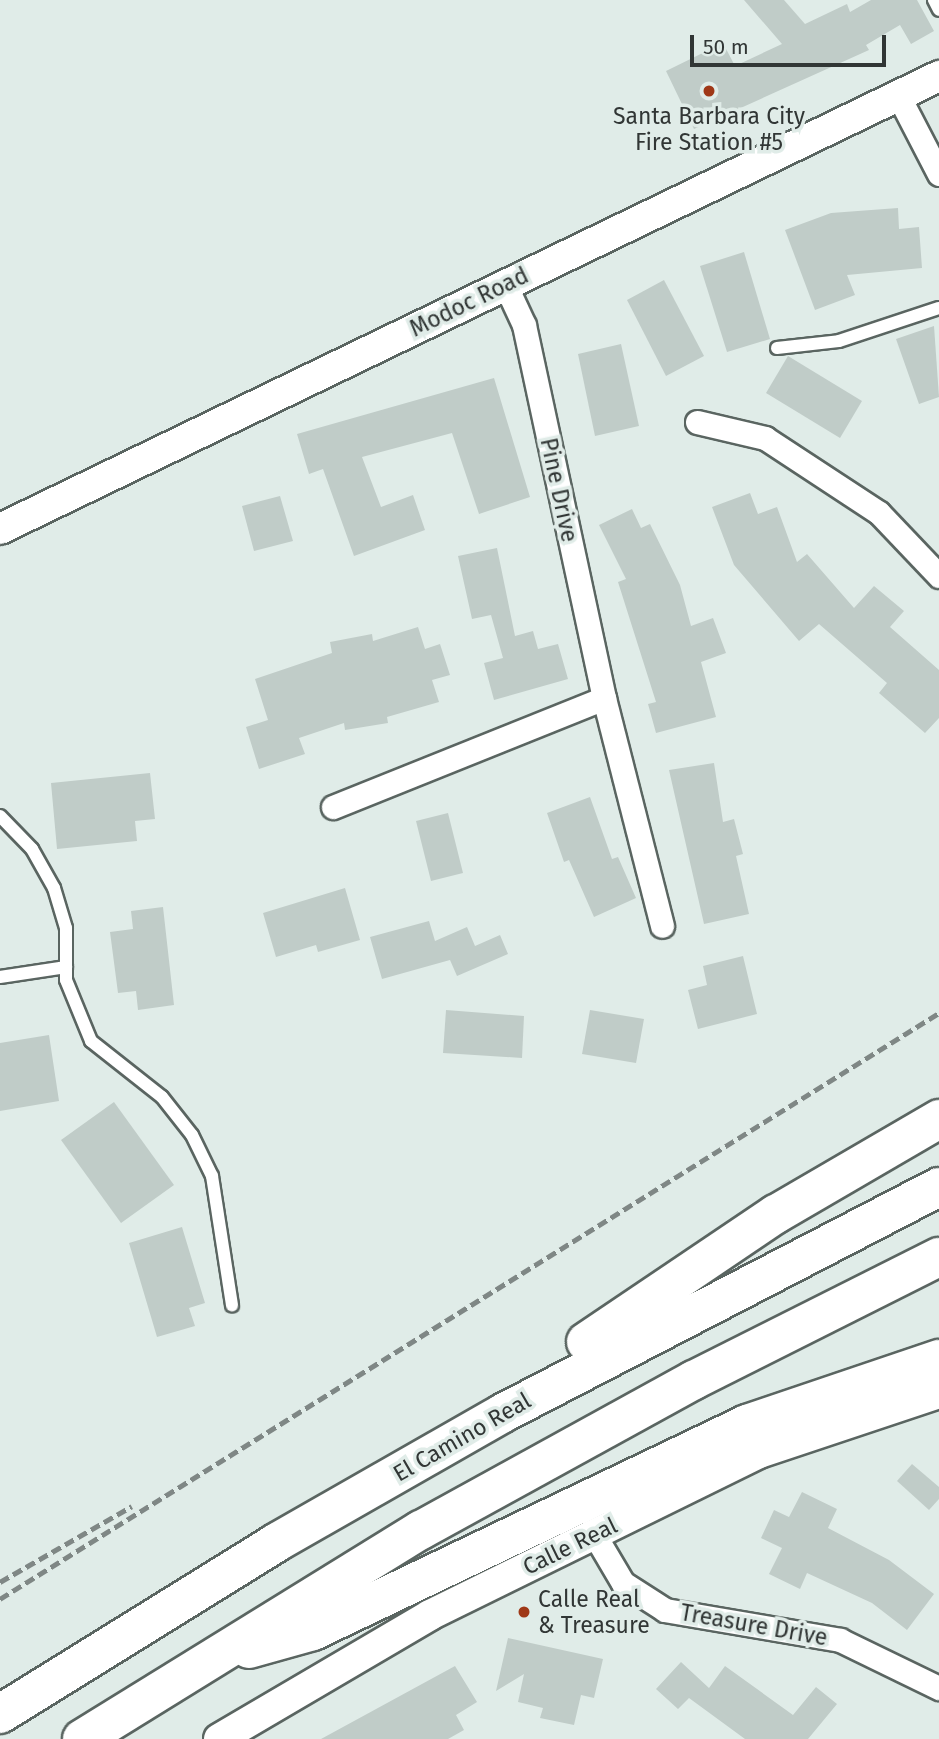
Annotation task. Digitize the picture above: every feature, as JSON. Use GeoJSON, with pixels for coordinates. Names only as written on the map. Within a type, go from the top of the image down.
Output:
{"type":"FeatureCollection","features":[{"type":"Feature","properties":{"kind":"highway"},"geometry":{"type":"LineString","coordinates":[[276,1542],[776,1214],[939,1119]]}},
{"type":"Feature","properties":{"kind":"highway","name":"El Camino Real"},"geometry":{"type":"LineString","coordinates":[[0,1714],[276,1542],[643,1336],[939,1186]]}},
{"type":"Feature","properties":{"kind":"highway"},"geometry":{"type":"LineString","coordinates":[[82,1739],[210,1659],[554,1456],[939,1257]]}},
{"type":"Feature","properties":{"kind":"highway"},"geometry":{"type":"LineString","coordinates":[[210,1659],[313,1631],[747,1424],[939,1359]]}},
{"type":"Feature","properties":{"kind":"street","name":"Modoc Road"},"geometry":{"type":"LineString","coordinates":[[0,529],[939,76]]}},
{"type":"Feature","properties":{"kind":"street"},"geometry":{"type":"LineString","coordinates":[[898,95],[939,174]]}},
{"type":"Feature","properties":{"kind":"street","name":"Pine Drive"},"geometry":{"type":"LineString","coordinates":[[505,284],[524,325],[604,698],[663,926]]}},
{"type":"Feature","properties":{"kind":"street"},"geometry":{"type":"LineString","coordinates":[[697,422],[765,438],[879,513],[939,576]]}},
{"type":"Feature","properties":{"kind":"street"},"geometry":{"type":"LineString","coordinates":[[333,807],[604,698]]}},
{"type":"Feature","properties":{"kind":"street","name":"Calle Real"},"geometry":{"type":"LineString","coordinates":[[219,1739],[336,1665],[759,1453],[939,1393]]}},
{"type":"Feature","properties":{"kind":"street","name":"Treasure Drive"},"geometry":{"type":"LineString","coordinates":[[594,1534],[623,1583],[665,1610],[840,1640],[939,1688]]}},
{"type":"Feature","properties":{"kind":"lane"},"geometry":{"type":"LineString","coordinates":[[934,0],[939,10]]}},
{"type":"Feature","properties":{"kind":"lane"},"geometry":{"type":"LineString","coordinates":[[777,348],[839,341],[939,308]]}},
{"type":"Feature","properties":{"kind":"lane"},"geometry":{"type":"LineString","coordinates":[[0,816],[32,849],[54,888],[66,928],[66,967],[74,1002],[91,1041],[162,1097],[192,1135],[212,1176],[232,1305]]}},
{"type":"Feature","properties":{"kind":"lane"},"geometry":{"type":"LineString","coordinates":[[0,977],[66,967]]}},
{"type":"Feature","properties":{"kind":"building"},"geometry":{"type":"Polygon","coordinates":[[[744,0],[784,0],[805,24],[847,4],[850,12],[871,0],[917,0],[934,31],[911,44],[900,25],[866,45],[869,50],[694,129],[666,71],[723,43],[735,66],[782,44],[744,0]]]}},
{"type":"Feature","properties":{"kind":"building"},"geometry":{"type":"Polygon","coordinates":[[[898,208],[899,229],[919,227],[922,268],[847,275],[855,295],[815,310],[785,230],[831,213],[898,208]]]}},
{"type":"Feature","properties":{"kind":"building"},"geometry":{"type":"Polygon","coordinates":[[[744,252],[770,339],[727,352],[700,266],[744,252]]]}},
{"type":"Feature","properties":{"kind":"building"},"geometry":{"type":"Polygon","coordinates":[[[664,280],[704,356],[666,376],[627,300],[664,280]]]}},
{"type":"Feature","properties":{"kind":"building"},"geometry":{"type":"Polygon","coordinates":[[[934,326],[939,397],[919,404],[896,339],[934,326]]]}},
{"type":"Feature","properties":{"kind":"building"},"geometry":{"type":"Polygon","coordinates":[[[621,344],[639,426],[595,436],[578,354],[621,344]]]}},
{"type":"Feature","properties":{"kind":"building"},"geometry":{"type":"Polygon","coordinates":[[[788,356],[862,401],[840,438],[766,393],[788,356]]]}},
{"type":"Feature","properties":{"kind":"building"},"geometry":{"type":"Polygon","coordinates":[[[494,378],[530,497],[479,514],[452,433],[362,457],[381,507],[413,495],[425,530],[354,556],[323,469],[309,474],[297,434],[494,378]]]}},
{"type":"Feature","properties":{"kind":"building"},"geometry":{"type":"Polygon","coordinates":[[[750,493],[758,514],[777,507],[797,562],[807,554],[854,608],[874,586],[904,611],[890,627],[939,670],[939,718],[925,733],[879,693],[887,683],[819,624],[799,641],[734,565],[712,507],[750,493]]]}},
{"type":"Feature","properties":{"kind":"building"},"geometry":{"type":"Polygon","coordinates":[[[280,496],[293,541],[254,551],[242,506],[280,496]]]}},
{"type":"Feature","properties":{"kind":"building"},"geometry":{"type":"Polygon","coordinates":[[[632,509],[641,528],[650,524],[680,585],[691,626],[713,618],[726,653],[701,662],[716,717],[656,733],[648,704],[656,702],[618,582],[626,579],[599,525],[632,509]]]}},
{"type":"Feature","properties":{"kind":"building"},"geometry":{"type":"Polygon","coordinates":[[[497,548],[515,636],[533,631],[538,649],[558,644],[568,679],[494,700],[484,663],[503,658],[491,615],[472,619],[458,556],[497,548]]]}},
{"type":"Feature","properties":{"kind":"building"},"geometry":{"type":"Polygon","coordinates":[[[418,627],[425,649],[440,644],[450,675],[432,680],[439,702],[387,717],[388,723],[345,730],[344,723],[299,738],[305,754],[259,769],[246,727],[268,720],[255,679],[332,653],[330,642],[372,634],[373,641],[418,627]]]}},
{"type":"Feature","properties":{"kind":"building"},"geometry":{"type":"Polygon","coordinates":[[[714,763],[723,822],[734,819],[743,854],[736,856],[749,914],[704,924],[669,770],[714,763]]]}},
{"type":"Feature","properties":{"kind":"building"},"geometry":{"type":"Polygon","coordinates":[[[150,773],[155,819],[135,821],[137,841],[57,849],[51,783],[150,773]]]}},
{"type":"Feature","properties":{"kind":"building"},"geometry":{"type":"Polygon","coordinates":[[[590,797],[612,859],[618,857],[636,898],[594,917],[569,860],[564,862],[547,813],[590,797]]]}},
{"type":"Feature","properties":{"kind":"building"},"geometry":{"type":"Polygon","coordinates":[[[448,813],[463,873],[431,881],[416,821],[448,813]]]}},
{"type":"Feature","properties":{"kind":"building"},"geometry":{"type":"Polygon","coordinates":[[[345,888],[360,940],[318,952],[316,945],[276,957],[263,913],[345,888]]]}},
{"type":"Feature","properties":{"kind":"building"},"geometry":{"type":"Polygon","coordinates":[[[163,907],[174,1005],[138,1010],[136,991],[118,993],[110,932],[133,929],[131,911],[163,907]]]}},
{"type":"Feature","properties":{"kind":"building"},"geometry":{"type":"Polygon","coordinates":[[[429,921],[435,941],[467,927],[475,946],[500,935],[508,954],[457,976],[450,960],[382,979],[370,937],[429,921]]]}},
{"type":"Feature","properties":{"kind":"building"},"geometry":{"type":"Polygon","coordinates":[[[743,956],[757,1014],[698,1029],[688,990],[707,985],[703,966],[743,956]]]}},
{"type":"Feature","properties":{"kind":"building"},"geometry":{"type":"Polygon","coordinates":[[[446,1010],[524,1016],[522,1058],[443,1053],[446,1010]]]}},
{"type":"Feature","properties":{"kind":"building"},"geometry":{"type":"Polygon","coordinates":[[[590,1010],[644,1019],[636,1063],[582,1054],[590,1010]]]}},
{"type":"Feature","properties":{"kind":"building"},"geometry":{"type":"Polygon","coordinates":[[[49,1035],[59,1101],[0,1111],[0,1043],[49,1035]]]}},
{"type":"Feature","properties":{"kind":"building"},"geometry":{"type":"Polygon","coordinates":[[[114,1102],[174,1185],[121,1223],[61,1140],[114,1102]]]}},
{"type":"Feature","properties":{"kind":"building"},"geometry":{"type":"Polygon","coordinates":[[[182,1227],[205,1303],[189,1308],[195,1326],[157,1337],[129,1243],[182,1227]]]}},
{"type":"Feature","properties":{"kind":"building"},"geometry":{"type":"Polygon","coordinates":[[[912,1464],[939,1487],[939,1499],[929,1510],[897,1481],[912,1464]]]}},
{"type":"Feature","properties":{"kind":"building"},"geometry":{"type":"Polygon","coordinates":[[[802,1492],[837,1509],[828,1528],[889,1560],[934,1594],[907,1630],[872,1603],[807,1573],[800,1589],[769,1574],[782,1548],[761,1538],[774,1510],[789,1517],[802,1492]]]}},
{"type":"Feature","properties":{"kind":"building"},"geometry":{"type":"Polygon","coordinates":[[[508,1638],[603,1659],[594,1698],[581,1695],[574,1725],[540,1718],[543,1708],[518,1702],[524,1674],[496,1691],[508,1638]]]}},
{"type":"Feature","properties":{"kind":"building"},"geometry":{"type":"Polygon","coordinates":[[[681,1662],[709,1688],[725,1666],[793,1715],[816,1687],[837,1704],[808,1739],[745,1739],[689,1698],[678,1709],[656,1689],[681,1662]]]}},
{"type":"Feature","properties":{"kind":"building"},"geometry":{"type":"Polygon","coordinates":[[[455,1666],[477,1702],[456,1715],[464,1730],[448,1739],[321,1739],[455,1666]]]}},
{"type":"Feature","properties":{"kind":"railway"},"geometry":{"type":"LineString","coordinates":[[0,1599],[939,1013]]}},
{"type":"Feature","properties":{"kind":"railway"},"geometry":{"type":"LineString","coordinates":[[0,1582],[132,1506]]}},
{"type":"Feature","properties":{"kind":"place","name":"Santa Barbara City Fire Station #5"},"geometry":{"type":"Point","coordinates":[709,91]}},
{"type":"Feature","properties":{"kind":"place","name":"Calle Real & Treasure"},"geometry":{"type":"Point","coordinates":[524,1612]}}]}
